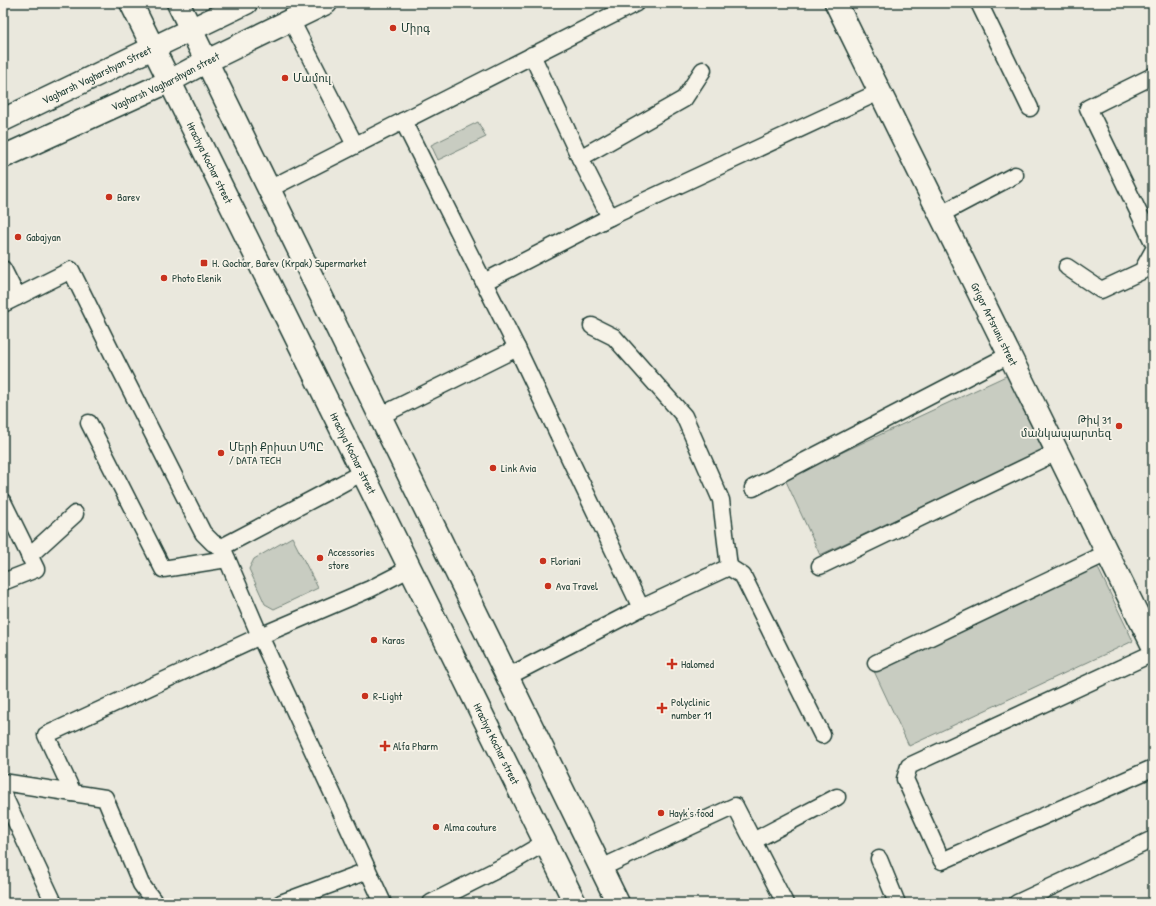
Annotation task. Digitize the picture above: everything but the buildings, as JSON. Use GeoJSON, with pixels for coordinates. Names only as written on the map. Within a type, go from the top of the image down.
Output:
{"type":"FeatureCollection","features":[{"type":"Feature","properties":{"kind":"main road","name":"Hrachya Kochar street"},"geometry":{"type":"LineString","coordinates":[[132,3],[575,903]]}},
{"type":"Feature","properties":{"kind":"main road"},"geometry":{"type":"LineString","coordinates":[[178,3],[618,903]]}},
{"type":"Feature","properties":{"kind":"main road"},"geometry":{"type":"LineString","coordinates":[[191,29],[246,3]]}},
{"type":"Feature","properties":{"kind":"main road","name":"Vagharsh Vagharshyan street"},"geometry":{"type":"LineString","coordinates":[[3,157],[170,81],[207,61],[326,3]]}},
{"type":"Feature","properties":{"kind":"main road","name":"Grigor Artsrunu street"},"geometry":{"type":"LineString","coordinates":[[836,3],[1153,646]]}},
{"type":"Feature","properties":{"kind":"main road","name":"Vagharsh Vagharshyan Street"},"geometry":{"type":"LineString","coordinates":[[3,120],[191,29]]}},
{"type":"Feature","properties":{"kind":"lane"},"geometry":{"type":"LineString","coordinates":[[269,189],[636,3]]}},
{"type":"Feature","properties":{"kind":"lane"},"geometry":{"type":"LineString","coordinates":[[979,3],[1030,108]]}},
{"type":"Feature","properties":{"kind":"lane"},"geometry":{"type":"LineString","coordinates":[[291,20],[355,145]]}},
{"type":"Feature","properties":{"kind":"lane"},"geometry":{"type":"LineString","coordinates":[[532,55],[580,158],[610,217]]}},
{"type":"Feature","properties":{"kind":"lane"},"geometry":{"type":"LineString","coordinates":[[580,158],[684,99],[703,70]]}},
{"type":"Feature","properties":{"kind":"lane"},"geometry":{"type":"LineString","coordinates":[[1153,76],[1088,108],[1153,242]]}},
{"type":"Feature","properties":{"kind":"lane"},"geometry":{"type":"LineString","coordinates":[[484,282],[610,217],[880,92]]}},
{"type":"Feature","properties":{"kind":"lane"},"geometry":{"type":"LineString","coordinates":[[403,121],[517,348],[642,608]]}},
{"type":"Feature","properties":{"kind":"lane"},"geometry":{"type":"LineString","coordinates":[[941,214],[1015,175]]}},
{"type":"Feature","properties":{"kind":"lane"},"geometry":{"type":"LineString","coordinates":[[1067,267],[1101,290],[1142,270],[1153,252]]}},
{"type":"Feature","properties":{"kind":"lane"},"geometry":{"type":"LineString","coordinates":[[3,269],[17,297]]}},
{"type":"Feature","properties":{"kind":"lane"},"geometry":{"type":"LineString","coordinates":[[3,304],[72,270],[203,534],[224,553],[260,636],[383,903]]}},
{"type":"Feature","properties":{"kind":"lane"},"geometry":{"type":"LineString","coordinates":[[592,326],[614,337],[684,416],[721,500],[729,567]]}},
{"type":"Feature","properties":{"kind":"lane"},"geometry":{"type":"LineString","coordinates":[[380,416],[517,348]]}},
{"type":"Feature","properties":{"kind":"lane"},"geometry":{"type":"LineString","coordinates":[[753,488],[1009,354]]}},
{"type":"Feature","properties":{"kind":"lane"},"geometry":{"type":"LineString","coordinates":[[89,423],[163,569],[224,553],[363,472]]}},
{"type":"Feature","properties":{"kind":"lane"},"geometry":{"type":"LineString","coordinates":[[820,566],[1057,452]]}},
{"type":"Feature","properties":{"kind":"lane"},"geometry":{"type":"LineString","coordinates":[[3,502],[36,569],[3,582]]}},
{"type":"Feature","properties":{"kind":"lane"},"geometry":{"type":"LineString","coordinates":[[29,556],[75,514]]}},
{"type":"Feature","properties":{"kind":"lane"},"geometry":{"type":"LineString","coordinates":[[876,663],[1107,553]]}},
{"type":"Feature","properties":{"kind":"lane"},"geometry":{"type":"LineString","coordinates":[[507,677],[642,608],[729,567]]}},
{"type":"Feature","properties":{"kind":"lane"},"geometry":{"type":"LineString","coordinates":[[729,567],[743,576],[822,735]]}},
{"type":"Feature","properties":{"kind":"lane"},"geometry":{"type":"LineString","coordinates":[[73,793],[46,735],[260,636],[370,589],[411,568]]}},
{"type":"Feature","properties":{"kind":"lane"},"geometry":{"type":"LineString","coordinates":[[1153,652],[909,766],[905,779],[942,861],[1153,768]]}},
{"type":"Feature","properties":{"kind":"lane"},"geometry":{"type":"LineString","coordinates":[[3,782],[105,798],[141,884],[155,903]]}},
{"type":"Feature","properties":{"kind":"lane"},"geometry":{"type":"LineString","coordinates":[[3,794],[54,903]]}},
{"type":"Feature","properties":{"kind":"lane"},"geometry":{"type":"LineString","coordinates":[[753,841],[837,797]]}},
{"type":"Feature","properties":{"kind":"lane"},"geometry":{"type":"LineString","coordinates":[[601,868],[735,806],[785,903]]}},
{"type":"Feature","properties":{"kind":"lane"},"geometry":{"type":"LineString","coordinates":[[1017,903],[1153,840]]}},
{"type":"Feature","properties":{"kind":"lane"},"geometry":{"type":"LineString","coordinates":[[431,903],[512,862],[546,842]]}},
{"type":"Feature","properties":{"kind":"lane"},"geometry":{"type":"LineString","coordinates":[[879,859],[897,903]]}},
{"type":"Feature","properties":{"kind":"lane"},"geometry":{"type":"LineString","coordinates":[[281,903],[368,871]]}},
{"type":"Feature","properties":{"kind":"shaded area"},"geometry":{"type":"Polygon","coordinates":[[[478,122],[486,137],[438,160],[431,145],[478,122]]]}},
{"type":"Feature","properties":{"kind":"shaded area"},"geometry":{"type":"Polygon","coordinates":[[[1008,375],[1043,450],[820,555],[785,479],[1008,375]]]}},
{"type":"Feature","properties":{"kind":"shaded area"},"geometry":{"type":"Polygon","coordinates":[[[292,537],[318,588],[274,609],[265,604],[249,569],[254,559],[292,537]]]}},
{"type":"Feature","properties":{"kind":"shaded area"},"geometry":{"type":"Polygon","coordinates":[[[1097,566],[1133,641],[909,746],[874,671],[1097,566]]]}},
{"type":"Feature","properties":{"kind":"place","name":"Միրգ"},"geometry":{"type":"Point","coordinates":[393,28]}},
{"type":"Feature","properties":{"kind":"place","name":"Մամուլ"},"geometry":{"type":"Point","coordinates":[285,78]}},
{"type":"Feature","properties":{"kind":"place","name":"Barev"},"geometry":{"type":"Point","coordinates":[109,197]}},
{"type":"Feature","properties":{"kind":"place","name":"Gabajyan"},"geometry":{"type":"Point","coordinates":[18,237]}},
{"type":"Feature","properties":{"kind":"place","name":"H. Qochar, Barev (Krpak) Supermarket"},"geometry":{"type":"Point","coordinates":[204,263]}},
{"type":"Feature","properties":{"kind":"place","name":"Photo Elenik"},"geometry":{"type":"Point","coordinates":[164,278]}},
{"type":"Feature","properties":{"kind":"place","name":"Թիվ 31 մանկապարտեզ"},"geometry":{"type":"Point","coordinates":[1119,426]}},
{"type":"Feature","properties":{"kind":"place","name":"Մերի Քրիստ ՍՊԸ / DATA TECH"},"geometry":{"type":"Point","coordinates":[221,453]}},
{"type":"Feature","properties":{"kind":"place","name":"Link Avia"},"geometry":{"type":"Point","coordinates":[493,468]}},
{"type":"Feature","properties":{"kind":"place","name":"Accessories store"},"geometry":{"type":"Point","coordinates":[320,558]}},
{"type":"Feature","properties":{"kind":"place","name":"Floriani"},"geometry":{"type":"Point","coordinates":[543,561]}},
{"type":"Feature","properties":{"kind":"place","name":"Ava Travel"},"geometry":{"type":"Point","coordinates":[548,586]}},
{"type":"Feature","properties":{"kind":"place","name":"Karas"},"geometry":{"type":"Point","coordinates":[374,640]}},
{"type":"Feature","properties":{"kind":"place","name":"Halomed"},"geometry":{"type":"Point","coordinates":[672,664]}},
{"type":"Feature","properties":{"kind":"place","name":"R-Light"},"geometry":{"type":"Point","coordinates":[365,696]}},
{"type":"Feature","properties":{"kind":"place","name":"Polyclinic number 11"},"geometry":{"type":"Point","coordinates":[662,708]}},
{"type":"Feature","properties":{"kind":"place","name":"Alfa Pharm"},"geometry":{"type":"Point","coordinates":[385,746]}},
{"type":"Feature","properties":{"kind":"place","name":"Hayk's food"},"geometry":{"type":"Point","coordinates":[661,813]}},
{"type":"Feature","properties":{"kind":"place","name":"Alma couture"},"geometry":{"type":"Point","coordinates":[436,827]}}]}
